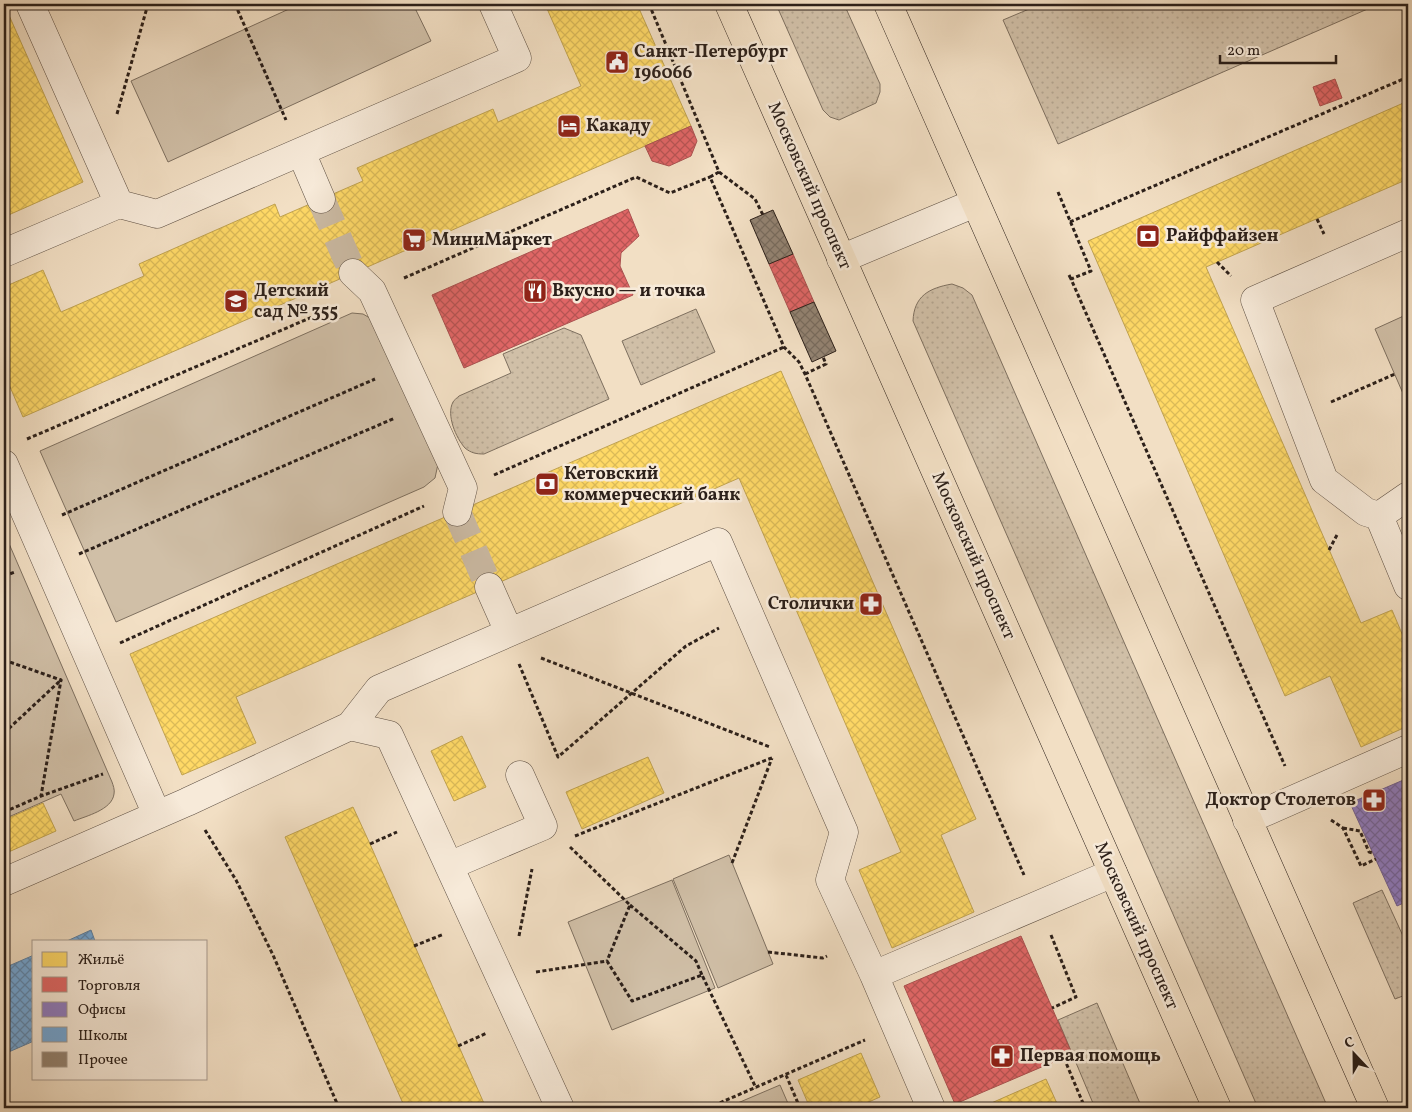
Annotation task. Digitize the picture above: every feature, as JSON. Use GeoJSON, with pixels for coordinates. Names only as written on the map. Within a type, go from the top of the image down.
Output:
{"type":"FeatureCollection","features":[{"type":"Feature","properties":{"kind":"main road","name":"Московский проспект"},"geometry":{"type":"LineString","coordinates":[[729,4],[1217,1108]]}},
{"type":"Feature","properties":{"kind":"main road"},"geometry":{"type":"LineString","coordinates":[[888,4],[1374,1108]]}},
{"type":"Feature","properties":{"kind":"lane"},"geometry":{"type":"LineString","coordinates":[[30,4],[119,204]]}},
{"type":"Feature","properties":{"kind":"lane"},"geometry":{"type":"LineString","coordinates":[[4,253],[119,204],[157,214],[517,58],[493,4]]}},
{"type":"Feature","properties":{"kind":"lane"},"geometry":{"type":"LineString","coordinates":[[301,152],[321,199]]}},
{"type":"Feature","properties":{"kind":"lane"},"geometry":{"type":"LineString","coordinates":[[842,259],[975,203]]}},
{"type":"Feature","properties":{"kind":"lane"},"geometry":{"type":"LineString","coordinates":[[1379,516],[1366,512],[1324,480],[1255,300],[1408,233]]}},
{"type":"Feature","properties":{"kind":"lane"},"geometry":{"type":"LineString","coordinates":[[352,273],[372,291],[463,488],[457,512]]}},
{"type":"Feature","properties":{"kind":"lane"},"geometry":{"type":"LineString","coordinates":[[4,464],[157,816]]}},
{"type":"Feature","properties":{"kind":"lane"},"geometry":{"type":"LineString","coordinates":[[1379,516],[1408,496]]}},
{"type":"Feature","properties":{"kind":"lane"},"geometry":{"type":"LineString","coordinates":[[1379,516],[1408,586]]}},
{"type":"Feature","properties":{"kind":"lane"},"geometry":{"type":"LineString","coordinates":[[4,882],[157,816],[350,726],[379,689],[509,637],[718,542],[749,612],[793,746],[844,832],[830,880],[874,974],[931,1108]]}},
{"type":"Feature","properties":{"kind":"lane"},"geometry":{"type":"LineString","coordinates":[[489,587],[509,637]]}},
{"type":"Feature","properties":{"kind":"lane"},"geometry":{"type":"LineString","coordinates":[[350,726],[389,735],[560,1108]]}},
{"type":"Feature","properties":{"kind":"lane"},"geometry":{"type":"LineString","coordinates":[[1247,820],[1408,749]]}},
{"type":"Feature","properties":{"kind":"lane"},"geometry":{"type":"LineString","coordinates":[[449,866],[543,826],[520,775]]}},
{"type":"Feature","properties":{"kind":"lane"},"geometry":{"type":"LineString","coordinates":[[874,974],[1112,873]]}},
{"type":"Feature","properties":{"kind":"path"},"geometry":{"type":"LineString","coordinates":[[116,118],[148,4]]}},
{"type":"Feature","properties":{"kind":"path"},"geometry":{"type":"LineString","coordinates":[[235,4],[301,152]]}},
{"type":"Feature","properties":{"kind":"path"},"geometry":{"type":"LineString","coordinates":[[649,4],[719,172],[755,198],[763,215]]}},
{"type":"Feature","properties":{"kind":"path"},"geometry":{"type":"LineString","coordinates":[[1070,222],[1408,77]]}},
{"type":"Feature","properties":{"kind":"path"},"geometry":{"type":"LineString","coordinates":[[26,440],[636,177],[670,193],[719,172]]}},
{"type":"Feature","properties":{"kind":"path"},"geometry":{"type":"LineString","coordinates":[[710,177],[784,347],[799,362],[805,374],[1076,997],[1052,1008]]}},
{"type":"Feature","properties":{"kind":"path"},"geometry":{"type":"LineString","coordinates":[[1058,192],[1091,271],[1071,279]]}},
{"type":"Feature","properties":{"kind":"path"},"geometry":{"type":"LineString","coordinates":[[1069,275],[1299,797],[1343,828],[1360,831],[1369,852],[1373,853]]}},
{"type":"Feature","properties":{"kind":"path"},"geometry":{"type":"LineString","coordinates":[[805,374],[826,364],[823,357]]}},
{"type":"Feature","properties":{"kind":"path"},"geometry":{"type":"LineString","coordinates":[[32,528],[407,366]]}},
{"type":"Feature","properties":{"kind":"path"},"geometry":{"type":"LineString","coordinates":[[1299,416],[1395,374]]}},
{"type":"Feature","properties":{"kind":"path"},"geometry":{"type":"LineString","coordinates":[[48,567],[425,405]]}},
{"type":"Feature","properties":{"kind":"path"},"geometry":{"type":"LineString","coordinates":[[509,637],[558,758],[686,646],[749,612]]}},
{"type":"Feature","properties":{"kind":"path"},"geometry":{"type":"LineString","coordinates":[[509,637],[631,693],[793,746]]}},
{"type":"Feature","properties":{"kind":"path"},"geometry":{"type":"LineString","coordinates":[[4,733],[61,680],[88,658]]}},
{"type":"Feature","properties":{"kind":"path"},"geometry":{"type":"LineString","coordinates":[[4,660],[61,680]]}},
{"type":"Feature","properties":{"kind":"path"},"geometry":{"type":"LineString","coordinates":[[41,796],[61,680]]}},
{"type":"Feature","properties":{"kind":"path"},"geometry":{"type":"LineString","coordinates":[[572,837],[772,758],[793,746]]}},
{"type":"Feature","properties":{"kind":"path"},"geometry":{"type":"LineString","coordinates":[[732,862],[772,758]]}},
{"type":"Feature","properties":{"kind":"path"},"geometry":{"type":"LineString","coordinates":[[4,812],[41,796],[134,763]]}},
{"type":"Feature","properties":{"kind":"path"},"geometry":{"type":"LineString","coordinates":[[187,802],[236,880],[273,955],[339,1108]]}},
{"type":"Feature","properties":{"kind":"path"},"geometry":{"type":"LineString","coordinates":[[1343,828],[1361,866],[1376,859]]}},
{"type":"Feature","properties":{"kind":"path"},"geometry":{"type":"LineString","coordinates":[[519,939],[532,868],[532,848],[526,833]]}},
{"type":"Feature","properties":{"kind":"path"},"geometry":{"type":"LineString","coordinates":[[570,847],[630,905],[696,961],[756,1088]]}},
{"type":"Feature","properties":{"kind":"path"},"geometry":{"type":"LineString","coordinates":[[607,961],[630,905]]}},
{"type":"Feature","properties":{"kind":"path"},"geometry":{"type":"LineString","coordinates":[[768,952],[823,958],[860,943]]}},
{"type":"Feature","properties":{"kind":"path"},"geometry":{"type":"LineString","coordinates":[[530,973],[607,961]]}},
{"type":"Feature","properties":{"kind":"path"},"geometry":{"type":"LineString","coordinates":[[607,961],[632,1001],[702,975]]}},
{"type":"Feature","properties":{"kind":"path"},"geometry":{"type":"LineString","coordinates":[[708,1108],[868,1039]]}},
{"type":"Feature","properties":{"kind":"path"},"geometry":{"type":"LineString","coordinates":[[1064,1058],[1085,1108]]}},
{"type":"Feature","properties":{"kind":"path"},"geometry":{"type":"LineString","coordinates":[[786,1075],[800,1108]]}},
{"type":"Feature","properties":{"kind":"shaded area"},"geometry":{"type":"Polygon","coordinates":[[[300,4],[413,4],[431,41],[168,162],[131,81],[300,4]]]}},
{"type":"Feature","properties":{"kind":"shaded area"},"geometry":{"type":"Polygon","coordinates":[[[776,4],[844,4],[880,84],[880,92],[876,103],[839,120],[830,117],[823,110],[776,4]]]}},
{"type":"Feature","properties":{"kind":"shaded area"},"geometry":{"type":"Polygon","coordinates":[[[1041,4],[1379,4],[1058,144],[1003,20],[1041,4]]]}},
{"type":"Feature","properties":{"kind":"shaded area"},"geometry":{"type":"Polygon","coordinates":[[[952,284],[963,288],[972,295],[1328,1108],[1258,1108],[913,321],[916,305],[924,295],[936,288],[952,284]]]}},
{"type":"Feature","properties":{"kind":"shaded area"},"geometry":{"type":"Polygon","coordinates":[[[696,309],[715,352],[641,385],[622,341],[696,309]]]}},
{"type":"Feature","properties":{"kind":"shaded area"},"geometry":{"type":"Polygon","coordinates":[[[352,313],[363,314],[375,321],[438,464],[435,478],[424,487],[116,622],[40,451],[352,313]]]}},
{"type":"Feature","properties":{"kind":"shaded area"},"geometry":{"type":"Polygon","coordinates":[[[1408,314],[1408,405],[1375,329],[1408,314]]]}},
{"type":"Feature","properties":{"kind":"shaded area"},"geometry":{"type":"Polygon","coordinates":[[[564,328],[581,335],[609,399],[484,454],[474,453],[465,448],[455,432],[451,420],[451,407],[454,400],[511,373],[503,354],[564,328]]]}},
{"type":"Feature","properties":{"kind":"shaded area"},"geometry":{"type":"Polygon","coordinates":[[[4,532],[114,788],[114,794],[109,804],[98,812],[74,821],[61,794],[4,819],[4,532]]]}},
{"type":"Feature","properties":{"kind":"shaded area"},"geometry":{"type":"Polygon","coordinates":[[[729,855],[773,964],[718,988],[673,879],[729,855]]]}},
{"type":"Feature","properties":{"kind":"shaded area"},"geometry":{"type":"Polygon","coordinates":[[[672,880],[715,988],[612,1030],[568,922],[672,880]]]}},
{"type":"Feature","properties":{"kind":"shaded area"},"geometry":{"type":"Polygon","coordinates":[[[1382,890],[1408,947],[1408,994],[1395,999],[1353,903],[1382,890]]]}},
{"type":"Feature","properties":{"kind":"shaded area"},"geometry":{"type":"Polygon","coordinates":[[[1097,1003],[1142,1108],[1095,1108],[1058,1020],[1097,1003]]]}},
{"type":"Feature","properties":{"kind":"shaded area"},"geometry":{"type":"Polygon","coordinates":[[[780,1085],[790,1108],[726,1108],[780,1085]]]}},
{"type":"Feature","properties":{"kind":"building: Жильё"},"geometry":{"type":"Polygon","coordinates":[[[4,4],[83,182],[4,217],[4,4]]]}},
{"type":"Feature","properties":{"kind":"building: Жильё"},"geometry":{"type":"Polygon","coordinates":[[[545,4],[637,4],[691,126],[23,417],[4,373],[4,287],[43,270],[61,312],[144,276],[139,264],[275,204],[280,217],[363,181],[357,168],[493,109],[498,122],[581,86],[545,4]]]}},
{"type":"Feature","properties":{"kind":"building: Жильё"},"geometry":{"type":"Polygon","coordinates":[[[1408,101],[1408,179],[1206,267],[1361,623],[1392,610],[1408,648],[1408,726],[1361,747],[1330,676],[1285,696],[1088,241],[1408,101]]]}},
{"type":"Feature","properties":{"kind":"building: Жильё"},"geometry":{"type":"Polygon","coordinates":[[[781,371],[976,819],[941,835],[974,912],[892,948],[859,870],[901,852],[739,478],[236,697],[256,743],[182,775],[130,654],[781,371]]]}},
{"type":"Feature","properties":{"kind":"building: Жильё"},"geometry":{"type":"Polygon","coordinates":[[[462,736],[486,787],[454,801],[431,751],[462,736]]]}},
{"type":"Feature","properties":{"kind":"building: Жильё"},"geometry":{"type":"Polygon","coordinates":[[[648,757],[664,793],[582,829],[566,792],[648,757]]]}},
{"type":"Feature","properties":{"kind":"building: Жильё"},"geometry":{"type":"Polygon","coordinates":[[[43,803],[56,831],[4,854],[4,820],[43,803]]]}},
{"type":"Feature","properties":{"kind":"building: Жильё"},"geometry":{"type":"Polygon","coordinates":[[[353,807],[486,1108],[405,1108],[285,837],[353,807]]]}},
{"type":"Feature","properties":{"kind":"building: Жильё"},"geometry":{"type":"Polygon","coordinates":[[[861,1053],[880,1097],[855,1108],[810,1108],[798,1080],[861,1053]]]}},
{"type":"Feature","properties":{"kind":"building: Жильё"},"geometry":{"type":"Polygon","coordinates":[[[1046,1079],[1059,1108],[980,1108],[1046,1079]]]}},
{"type":"Feature","properties":{"kind":"building: Торговля"},"geometry":{"type":"Polygon","coordinates":[[[1335,79],[1342,98],[1320,106],[1313,87],[1335,79]]]}},
{"type":"Feature","properties":{"kind":"building: Торговля"},"geometry":{"type":"Polygon","coordinates":[[[691,126],[697,141],[691,156],[669,166],[652,161],[645,146],[691,126]]]}},
{"type":"Feature","properties":{"kind":"building: Торговля","name":"Вкусно — и точка"},"geometry":{"type":"Polygon","coordinates":[[[628,209],[639,236],[621,253],[620,266],[633,295],[464,368],[432,295],[628,209]]]}},
{"type":"Feature","properties":{"kind":"building: Торговля"},"geometry":{"type":"Polygon","coordinates":[[[793,254],[814,302],[790,312],[769,264],[793,254]]]}},
{"type":"Feature","properties":{"kind":"building: Торговля"},"geometry":{"type":"Polygon","coordinates":[[[1021,936],[1072,1054],[955,1104],[904,986],[1021,936]]]}},
{"type":"Feature","properties":{"kind":"building: Офисы"},"geometry":{"type":"Polygon","coordinates":[[[1408,778],[1408,901],[1397,906],[1350,803],[1408,778]]]}},
{"type":"Feature","properties":{"kind":"building: Школы"},"geometry":{"type":"Polygon","coordinates":[[[91,930],[95,940],[69,940],[91,930]]]}},
{"type":"Feature","properties":{"kind":"building: Школы"},"geometry":{"type":"Polygon","coordinates":[[[32,956],[32,1042],[4,1054],[4,968],[32,956]]]}},
{"type":"Feature","properties":{"kind":"building: Прочее"},"geometry":{"type":"Polygon","coordinates":[[[773,210],[793,254],[769,264],[750,220],[773,210]]]}},
{"type":"Feature","properties":{"kind":"building: Прочее"},"geometry":{"type":"Polygon","coordinates":[[[814,302],[836,351],[812,362],[790,312],[814,302]]]}},
{"type":"Feature","properties":{"kind":"tunnel"},"geometry":{"type":"LineString","coordinates":[[321,199],[353,273]]}},
{"type":"Feature","properties":{"kind":"tunnel"},"geometry":{"type":"LineString","coordinates":[[457,512],[489,587]]}},
{"type":"Feature","properties":{"kind":"place","name":"Санкт-Петербург 196066"},"geometry":{"type":"Point","coordinates":[617,62]}},
{"type":"Feature","properties":{"kind":"place","name":"Какаду"},"geometry":{"type":"Point","coordinates":[569,126]}},
{"type":"Feature","properties":{"kind":"place","name":"Райффайзен"},"geometry":{"type":"Point","coordinates":[1148,236]}},
{"type":"Feature","properties":{"kind":"place","name":"МиниМаркет"},"geometry":{"type":"Point","coordinates":[414,240]}},
{"type":"Feature","properties":{"kind":"place","name":"Вкусно — и точка"},"geometry":{"type":"Point","coordinates":[535,291]}},
{"type":"Feature","properties":{"kind":"place","name":"Детский сад № 355"},"geometry":{"type":"Point","coordinates":[236,301]}},
{"type":"Feature","properties":{"kind":"place","name":"Кетовский коммерческий банк"},"geometry":{"type":"Point","coordinates":[547,484]}},
{"type":"Feature","properties":{"kind":"place","name":"Столички"},"geometry":{"type":"Point","coordinates":[871,604]}},
{"type":"Feature","properties":{"kind":"place","name":"Доктор Столетов"},"geometry":{"type":"Point","coordinates":[1374,800]}},
{"type":"Feature","properties":{"kind":"place","name":"Первая помощь"},"geometry":{"type":"Point","coordinates":[1002,1056]}}]}
